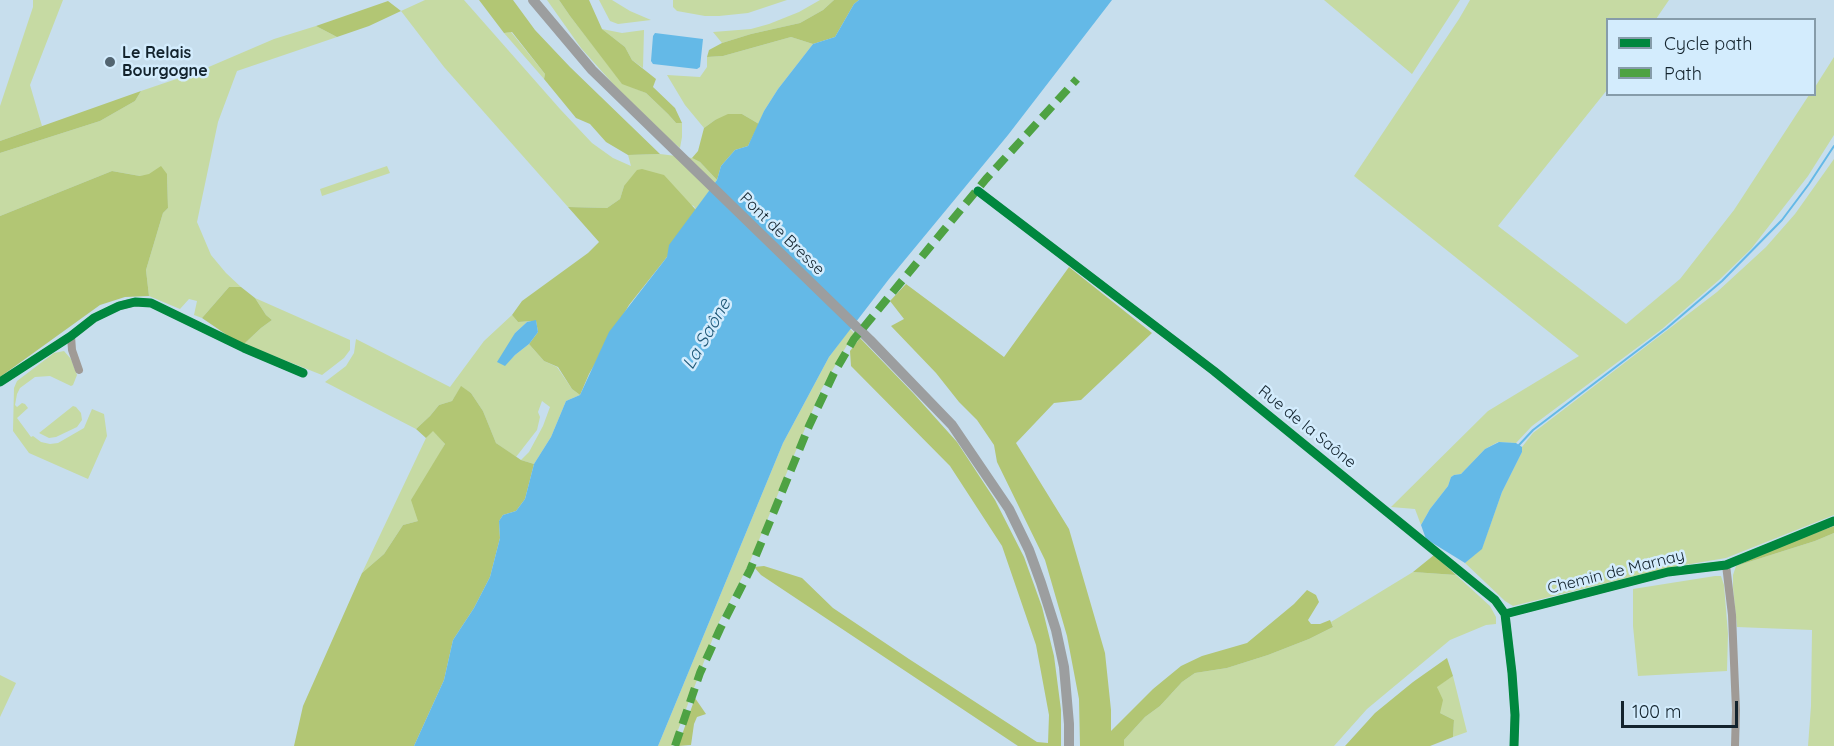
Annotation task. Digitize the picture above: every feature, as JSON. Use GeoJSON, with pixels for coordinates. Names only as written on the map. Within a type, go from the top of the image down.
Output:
{"type":"FeatureCollection","features":[{"type":"Feature","properties":{"kind":"main road","name":"Pont de Bresse"},"geometry":{"type":"LineString","coordinates":[[533,0],[592,69],[870,340],[951,425],[1009,509],[1029,550],[1056,630],[1064,667],[1069,746]]}},
{"type":"Feature","properties":{"kind":"street","name":"Rue de la Saône"},"geometry":{"type":"LineString","coordinates":[[978,190],[1214,371],[1495,600],[1506,614]]}},
{"type":"Feature","properties":{"kind":"street"},"geometry":{"type":"LineString","coordinates":[[0,382],[71,336],[94,318],[118,306],[135,302],[151,303],[244,348],[303,373]]}},
{"type":"Feature","properties":{"kind":"street"},"geometry":{"type":"LineString","coordinates":[[71,336],[72,350],[79,370]]}},
{"type":"Feature","properties":{"kind":"street","name":"Chemin de Marnay"},"geometry":{"type":"LineString","coordinates":[[1506,614],[1668,572],[1726,565],[1834,521]]}},
{"type":"Feature","properties":{"kind":"street"},"geometry":{"type":"LineString","coordinates":[[1726,565],[1732,615],[1736,710],[1735,746]]}},
{"type":"Feature","properties":{"kind":"street"},"geometry":{"type":"LineString","coordinates":[[1506,614],[1515,715],[1514,746]]}},
{"type":"Feature","properties":{"kind":"green space"},"geometry":{"type":"Polygon","coordinates":[[[33,0],[63,0],[30,85],[42,126],[0,141],[0,106],[33,7],[33,0]]]}},
{"type":"Feature","properties":{"kind":"green space"},"geometry":{"type":"Polygon","coordinates":[[[425,0],[464,0],[592,143],[613,158],[631,166],[628,155],[660,154],[692,158],[700,162],[717,180],[696,210],[694,206],[624,186],[620,199],[607,208],[568,207],[444,67],[401,11],[425,0]]]}},
{"type":"Feature","properties":{"kind":"green space"},"geometry":{"type":"Polygon","coordinates":[[[479,0],[513,0],[535,30],[570,67],[660,154],[628,155],[606,142],[590,124],[576,118],[544,79],[545,74],[512,32],[504,33],[479,0]]]}},
{"type":"Feature","properties":{"kind":"green space"},"geometry":{"type":"Polygon","coordinates":[[[547,0],[559,0],[622,83],[646,93],[676,123],[682,123],[680,148],[615,86],[581,48],[547,0]]]}},
{"type":"Feature","properties":{"kind":"green space"},"geometry":{"type":"Polygon","coordinates":[[[559,0],[589,0],[602,29],[625,47],[632,60],[656,79],[653,87],[675,108],[682,123],[676,123],[646,93],[622,84],[559,0]]]}},
{"type":"Feature","properties":{"kind":"green space"},"geometry":{"type":"Polygon","coordinates":[[[599,0],[612,0],[651,20],[618,24],[610,21],[599,0]]]}},
{"type":"Feature","properties":{"kind":"green space"},"geometry":{"type":"Polygon","coordinates":[[[673,0],[787,0],[748,13],[705,16],[677,11],[673,7],[673,0]]]}},
{"type":"Feature","properties":{"kind":"green space"},"geometry":{"type":"Polygon","coordinates":[[[820,0],[834,0],[823,10],[800,23],[722,43],[713,32],[751,29],[769,24],[799,12],[820,0]]]}},
{"type":"Feature","properties":{"kind":"green space"},"geometry":{"type":"Polygon","coordinates":[[[834,0],[859,0],[854,4],[835,37],[813,44],[791,37],[723,56],[707,57],[709,50],[722,43],[800,23],[823,10],[834,0]]]}},
{"type":"Feature","properties":{"kind":"green space"},"geometry":{"type":"Polygon","coordinates":[[[1324,0],[1460,0],[1412,74],[1324,0]]]}},
{"type":"Feature","properties":{"kind":"green space"},"geometry":{"type":"Polygon","coordinates":[[[1470,0],[1669,0],[1657,18],[1606,18],[1606,91],[1498,226],[1626,324],[1680,279],[1734,210],[1808,96],[1816,96],[1816,85],[1834,57],[1834,135],[1808,176],[1751,249],[1719,280],[1662,329],[1532,426],[1516,443],[1498,442],[1485,449],[1461,474],[1451,477],[1448,486],[1421,525],[1415,509],[1391,507],[1488,411],[1579,356],[1354,176],[1470,0]]]}},
{"type":"Feature","properties":{"kind":"green space"},"geometry":{"type":"Polygon","coordinates":[[[388,1],[401,11],[369,26],[337,37],[316,26],[388,1]]]}},
{"type":"Feature","properties":{"kind":"green space"},"geometry":{"type":"Polygon","coordinates":[[[316,26],[337,37],[237,71],[218,122],[197,222],[211,255],[241,287],[229,287],[202,318],[194,315],[197,301],[189,299],[180,309],[149,296],[146,270],[163,213],[168,208],[167,174],[140,176],[112,171],[0,216],[0,153],[100,121],[135,101],[141,91],[197,72],[274,39],[316,26]]]}},
{"type":"Feature","properties":{"kind":"green space"},"geometry":{"type":"Polygon","coordinates":[[[602,29],[622,33],[644,30],[643,68],[632,60],[625,47],[602,29]]]}},
{"type":"Feature","properties":{"kind":"green space"},"geometry":{"type":"Polygon","coordinates":[[[511,32],[545,74],[544,79],[504,33],[511,32]]]}},
{"type":"Feature","properties":{"kind":"green space"},"geometry":{"type":"Polygon","coordinates":[[[791,37],[813,44],[778,89],[764,111],[759,124],[742,114],[715,120],[704,128],[685,105],[667,75],[700,77],[707,67],[707,57],[723,56],[791,37]]]}},
{"type":"Feature","properties":{"kind":"green space"},"geometry":{"type":"Polygon","coordinates":[[[141,91],[135,101],[100,121],[0,153],[0,141],[141,91]]]}},
{"type":"Feature","properties":{"kind":"green space"},"geometry":{"type":"Polygon","coordinates":[[[728,114],[742,114],[759,124],[748,146],[735,150],[721,166],[717,180],[700,162],[692,158],[698,151],[704,128],[728,114]]]}},
{"type":"Feature","properties":{"kind":"green space"},"geometry":{"type":"Polygon","coordinates":[[[1834,159],[1834,515],[1726,558],[1667,568],[1513,606],[1505,601],[1465,563],[1482,548],[1502,492],[1522,452],[1522,447],[1533,433],[1717,292],[1766,247],[1795,214],[1834,159]]]}},
{"type":"Feature","properties":{"kind":"green space"},"geometry":{"type":"Polygon","coordinates":[[[161,166],[167,174],[168,208],[163,213],[146,270],[149,296],[125,297],[100,305],[0,377],[0,216],[112,171],[140,176],[149,174],[161,166]]]}},
{"type":"Feature","properties":{"kind":"green space"},"geometry":{"type":"Polygon","coordinates":[[[387,166],[390,173],[322,196],[320,189],[387,166]]]}},
{"type":"Feature","properties":{"kind":"green space"},"geometry":{"type":"Polygon","coordinates":[[[642,169],[664,175],[696,210],[667,257],[629,305],[589,374],[580,395],[572,389],[558,367],[544,361],[529,344],[538,332],[536,321],[518,322],[512,315],[522,301],[588,253],[599,242],[568,207],[607,208],[620,199],[624,186],[637,170],[642,169]]]}},
{"type":"Feature","properties":{"kind":"green space"},"geometry":{"type":"Polygon","coordinates":[[[1069,267],[1152,333],[1081,400],[1054,403],[1016,443],[1069,529],[1105,653],[1111,731],[1153,689],[1181,666],[1202,656],[1247,643],[1294,604],[1307,590],[1316,595],[1319,602],[1308,620],[1311,624],[1320,624],[1330,620],[1333,627],[1268,655],[1227,668],[1195,673],[1182,682],[1160,706],[1145,717],[1124,740],[1124,746],[1080,746],[1079,699],[1067,636],[1045,560],[997,462],[994,445],[977,420],[891,326],[904,319],[890,301],[906,284],[1004,357],[1069,267]]]}},
{"type":"Feature","properties":{"kind":"green space"},"geometry":{"type":"Polygon","coordinates":[[[229,287],[241,287],[255,298],[272,320],[244,344],[237,342],[202,318],[229,287]]]}},
{"type":"Feature","properties":{"kind":"green space"},"geometry":{"type":"Polygon","coordinates":[[[255,298],[350,340],[350,350],[344,358],[322,375],[244,344],[272,320],[255,298]]]}},
{"type":"Feature","properties":{"kind":"green space"},"geometry":{"type":"Polygon","coordinates":[[[512,315],[518,322],[527,322],[515,333],[505,365],[529,344],[544,361],[557,367],[572,389],[580,395],[566,401],[551,437],[534,464],[521,460],[529,452],[550,407],[542,401],[538,412],[540,417],[537,430],[516,457],[496,443],[483,411],[471,393],[461,387],[452,401],[439,405],[416,429],[325,382],[346,366],[354,353],[356,339],[450,387],[484,341],[512,315]]]}},
{"type":"Feature","properties":{"kind":"green space"},"geometry":{"type":"Polygon","coordinates":[[[850,329],[854,333],[821,390],[749,564],[719,622],[672,746],[658,746],[783,443],[829,357],[850,329]]]}},
{"type":"Feature","properties":{"kind":"green space"},"geometry":{"type":"Polygon","coordinates":[[[860,338],[957,442],[995,500],[1024,557],[1042,607],[1054,656],[1061,710],[1061,746],[1018,746],[761,575],[754,567],[764,566],[802,578],[833,608],[909,659],[1037,742],[1048,743],[1049,715],[1036,645],[1002,546],[950,466],[851,366],[850,351],[860,338]]]}},
{"type":"Feature","properties":{"kind":"green space"},"geometry":{"type":"Polygon","coordinates":[[[64,351],[71,359],[77,375],[73,385],[50,376],[35,377],[20,388],[17,394],[15,405],[17,407],[22,403],[28,408],[17,418],[31,437],[50,444],[58,443],[84,428],[92,409],[104,414],[107,436],[88,479],[29,453],[13,431],[14,388],[17,381],[54,353],[64,351]]]}},
{"type":"Feature","properties":{"kind":"green space"},"geometry":{"type":"Polygon","coordinates":[[[461,386],[471,393],[483,411],[496,443],[521,460],[534,464],[525,499],[516,511],[503,515],[499,521],[500,538],[490,577],[474,608],[453,640],[444,680],[414,746],[294,746],[303,706],[362,573],[384,554],[403,525],[418,521],[411,500],[445,444],[433,431],[426,438],[416,429],[439,405],[452,401],[461,386]]]}},
{"type":"Feature","properties":{"kind":"green space"},"geometry":{"type":"Polygon","coordinates":[[[73,406],[81,413],[82,420],[77,427],[56,437],[49,438],[39,433],[73,406]]]}},
{"type":"Feature","properties":{"kind":"green space"},"geometry":{"type":"Polygon","coordinates":[[[433,430],[445,444],[438,457],[418,521],[403,525],[384,554],[362,573],[426,438],[433,430]]]}},
{"type":"Feature","properties":{"kind":"green space"},"geometry":{"type":"Polygon","coordinates":[[[1834,526],[1834,533],[1815,541],[1736,566],[1793,541],[1834,526]]]}},
{"type":"Feature","properties":{"kind":"green space"},"geometry":{"type":"Polygon","coordinates":[[[1834,533],[1834,746],[1808,746],[1812,630],[1737,627],[1733,575],[1736,566],[1834,533]]]}},
{"type":"Feature","properties":{"kind":"green space"},"geometry":{"type":"Polygon","coordinates":[[[1434,555],[1456,575],[1413,572],[1434,555]]]}},
{"type":"Feature","properties":{"kind":"green space"},"geometry":{"type":"Polygon","coordinates":[[[1413,572],[1456,575],[1490,606],[1496,617],[1496,624],[1486,625],[1450,640],[1367,709],[1334,746],[1124,746],[1124,740],[1145,717],[1160,706],[1182,682],[1195,673],[1227,668],[1309,639],[1333,627],[1331,622],[1413,572]]]}},
{"type":"Feature","properties":{"kind":"green space"},"geometry":{"type":"Polygon","coordinates":[[[1721,576],[1724,585],[1728,634],[1727,671],[1638,676],[1633,626],[1633,589],[1721,576]]]}},
{"type":"Feature","properties":{"kind":"green space"},"geometry":{"type":"Polygon","coordinates":[[[1447,658],[1453,676],[1437,687],[1443,700],[1440,713],[1454,720],[1453,737],[1430,746],[1345,746],[1375,713],[1447,658]]]}},
{"type":"Feature","properties":{"kind":"green space"},"geometry":{"type":"Polygon","coordinates":[[[0,675],[16,683],[0,717],[0,675]]]}},
{"type":"Feature","properties":{"kind":"green space"},"geometry":{"type":"Polygon","coordinates":[[[1453,676],[1467,732],[1453,737],[1454,720],[1440,713],[1437,686],[1453,676]]]}},
{"type":"Feature","properties":{"kind":"green space"},"geometry":{"type":"Polygon","coordinates":[[[695,698],[706,714],[697,717],[691,745],[678,746],[695,698]]]}},
{"type":"Feature","properties":{"kind":"water","name":"La Saône"},"geometry":{"type":"Polygon","coordinates":[[[859,0],[1112,0],[1008,135],[889,279],[829,357],[783,443],[658,746],[414,746],[444,680],[453,640],[474,608],[490,577],[500,538],[499,521],[503,515],[516,511],[525,499],[534,464],[551,437],[566,401],[580,395],[609,332],[667,257],[669,245],[717,180],[721,166],[735,150],[748,146],[764,111],[778,89],[813,44],[835,37],[854,4],[859,0]]]}},
{"type":"Feature","properties":{"kind":"water"},"geometry":{"type":"Polygon","coordinates":[[[655,33],[703,39],[700,67],[697,69],[653,64],[651,61],[655,33]]]}},
{"type":"Feature","properties":{"kind":"water"},"geometry":{"type":"Polygon","coordinates":[[[536,320],[538,332],[529,344],[505,366],[497,362],[515,333],[527,322],[536,320]]]}},
{"type":"Feature","properties":{"kind":"water"},"geometry":{"type":"Polygon","coordinates":[[[1499,442],[1516,443],[1522,447],[1522,452],[1502,492],[1482,549],[1465,563],[1426,539],[1421,525],[1448,486],[1451,477],[1461,474],[1485,449],[1499,442]]]}},
{"type":"Feature","properties":{"kind":"waterway"},"geometry":{"type":"LineString","coordinates":[[1519,445],[1533,430],[1667,328],[1722,281],[1782,220],[1834,146]]}},
{"type":"Feature","properties":{"kind":"marked path"},"geometry":{"type":"LineString","coordinates":[[675,746],[700,673],[750,570],[809,426],[834,373],[854,339],[986,179],[1077,79]]}},
{"type":"Feature","properties":{"kind":"cycle path"},"geometry":{"type":"LineString","coordinates":[[978,191],[1214,371],[1495,600],[1505,614],[1515,715],[1514,746]]}},
{"type":"Feature","properties":{"kind":"cycle path"},"geometry":{"type":"LineString","coordinates":[[0,382],[71,336],[94,318],[119,306],[135,302],[151,303],[244,348],[303,373]]}},
{"type":"Feature","properties":{"kind":"cycle path"},"geometry":{"type":"LineString","coordinates":[[1505,614],[1668,572],[1726,565],[1834,521]]}},
{"type":"Feature","properties":{"kind":"place","name":"Le Relais Bourgogne"},"geometry":{"type":"Point","coordinates":[110,62]}}]}
